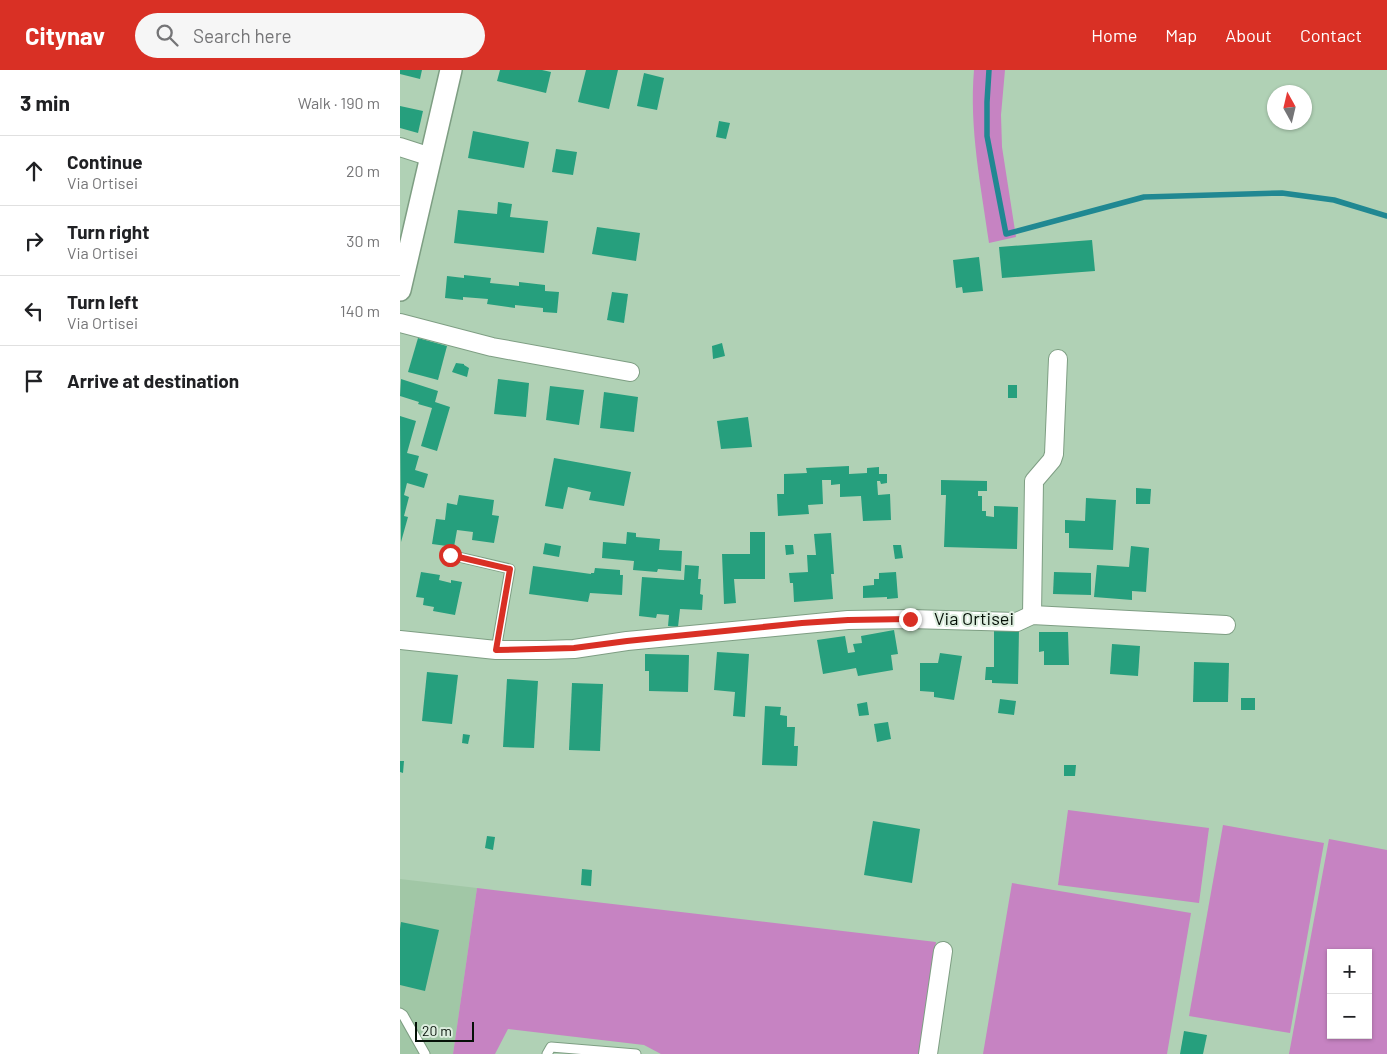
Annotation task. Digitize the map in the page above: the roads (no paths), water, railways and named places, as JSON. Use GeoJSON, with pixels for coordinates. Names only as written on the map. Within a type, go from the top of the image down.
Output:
{"type":"FeatureCollection","features":[{"type":"Feature","properties":{"kind":"street"},"geometry":{"type":"LineString","coordinates":[[400,290],[451,70]]}},
{"type":"Feature","properties":{"kind":"street"},"geometry":{"type":"LineString","coordinates":[[400,147],[431,157]]}},
{"type":"Feature","properties":{"kind":"street"},"geometry":{"type":"LineString","coordinates":[[400,323],[492,346],[630,372]]}},
{"type":"Feature","properties":{"kind":"street","name":"Via Ortisei"},"geometry":{"type":"LineString","coordinates":[[1032,615],[1034,481],[1052,460],[1054,454],[1058,359]]}},
{"type":"Feature","properties":{"kind":"street","name":"Via Ortisei"},"geometry":{"type":"LineString","coordinates":[[400,640],[496,650],[574,648],[647,639],[848,620],[910,619],[1017,622],[1032,615],[1226,626]]}},
{"type":"Feature","properties":{"kind":"street"},"geometry":{"type":"LineString","coordinates":[[928,1054],[943,951]]}},
{"type":"Feature","properties":{"kind":"lane"},"geometry":{"type":"LineString","coordinates":[[450,555],[510,569],[496,650]]}},
{"type":"Feature","properties":{"kind":"lane"},"geometry":{"type":"LineString","coordinates":[[400,1013],[403,1015],[425,1054]]}},
{"type":"Feature","properties":{"kind":"lane"},"geometry":{"type":"LineString","coordinates":[[547,1054],[551,1047],[636,1054]]}},
{"type":"Feature","properties":{"kind":"waterway"},"geometry":{"type":"LineString","coordinates":[[989,70],[987,136],[1006,234],[1144,197],[1282,193],[1334,200],[1387,216]]}}]}
